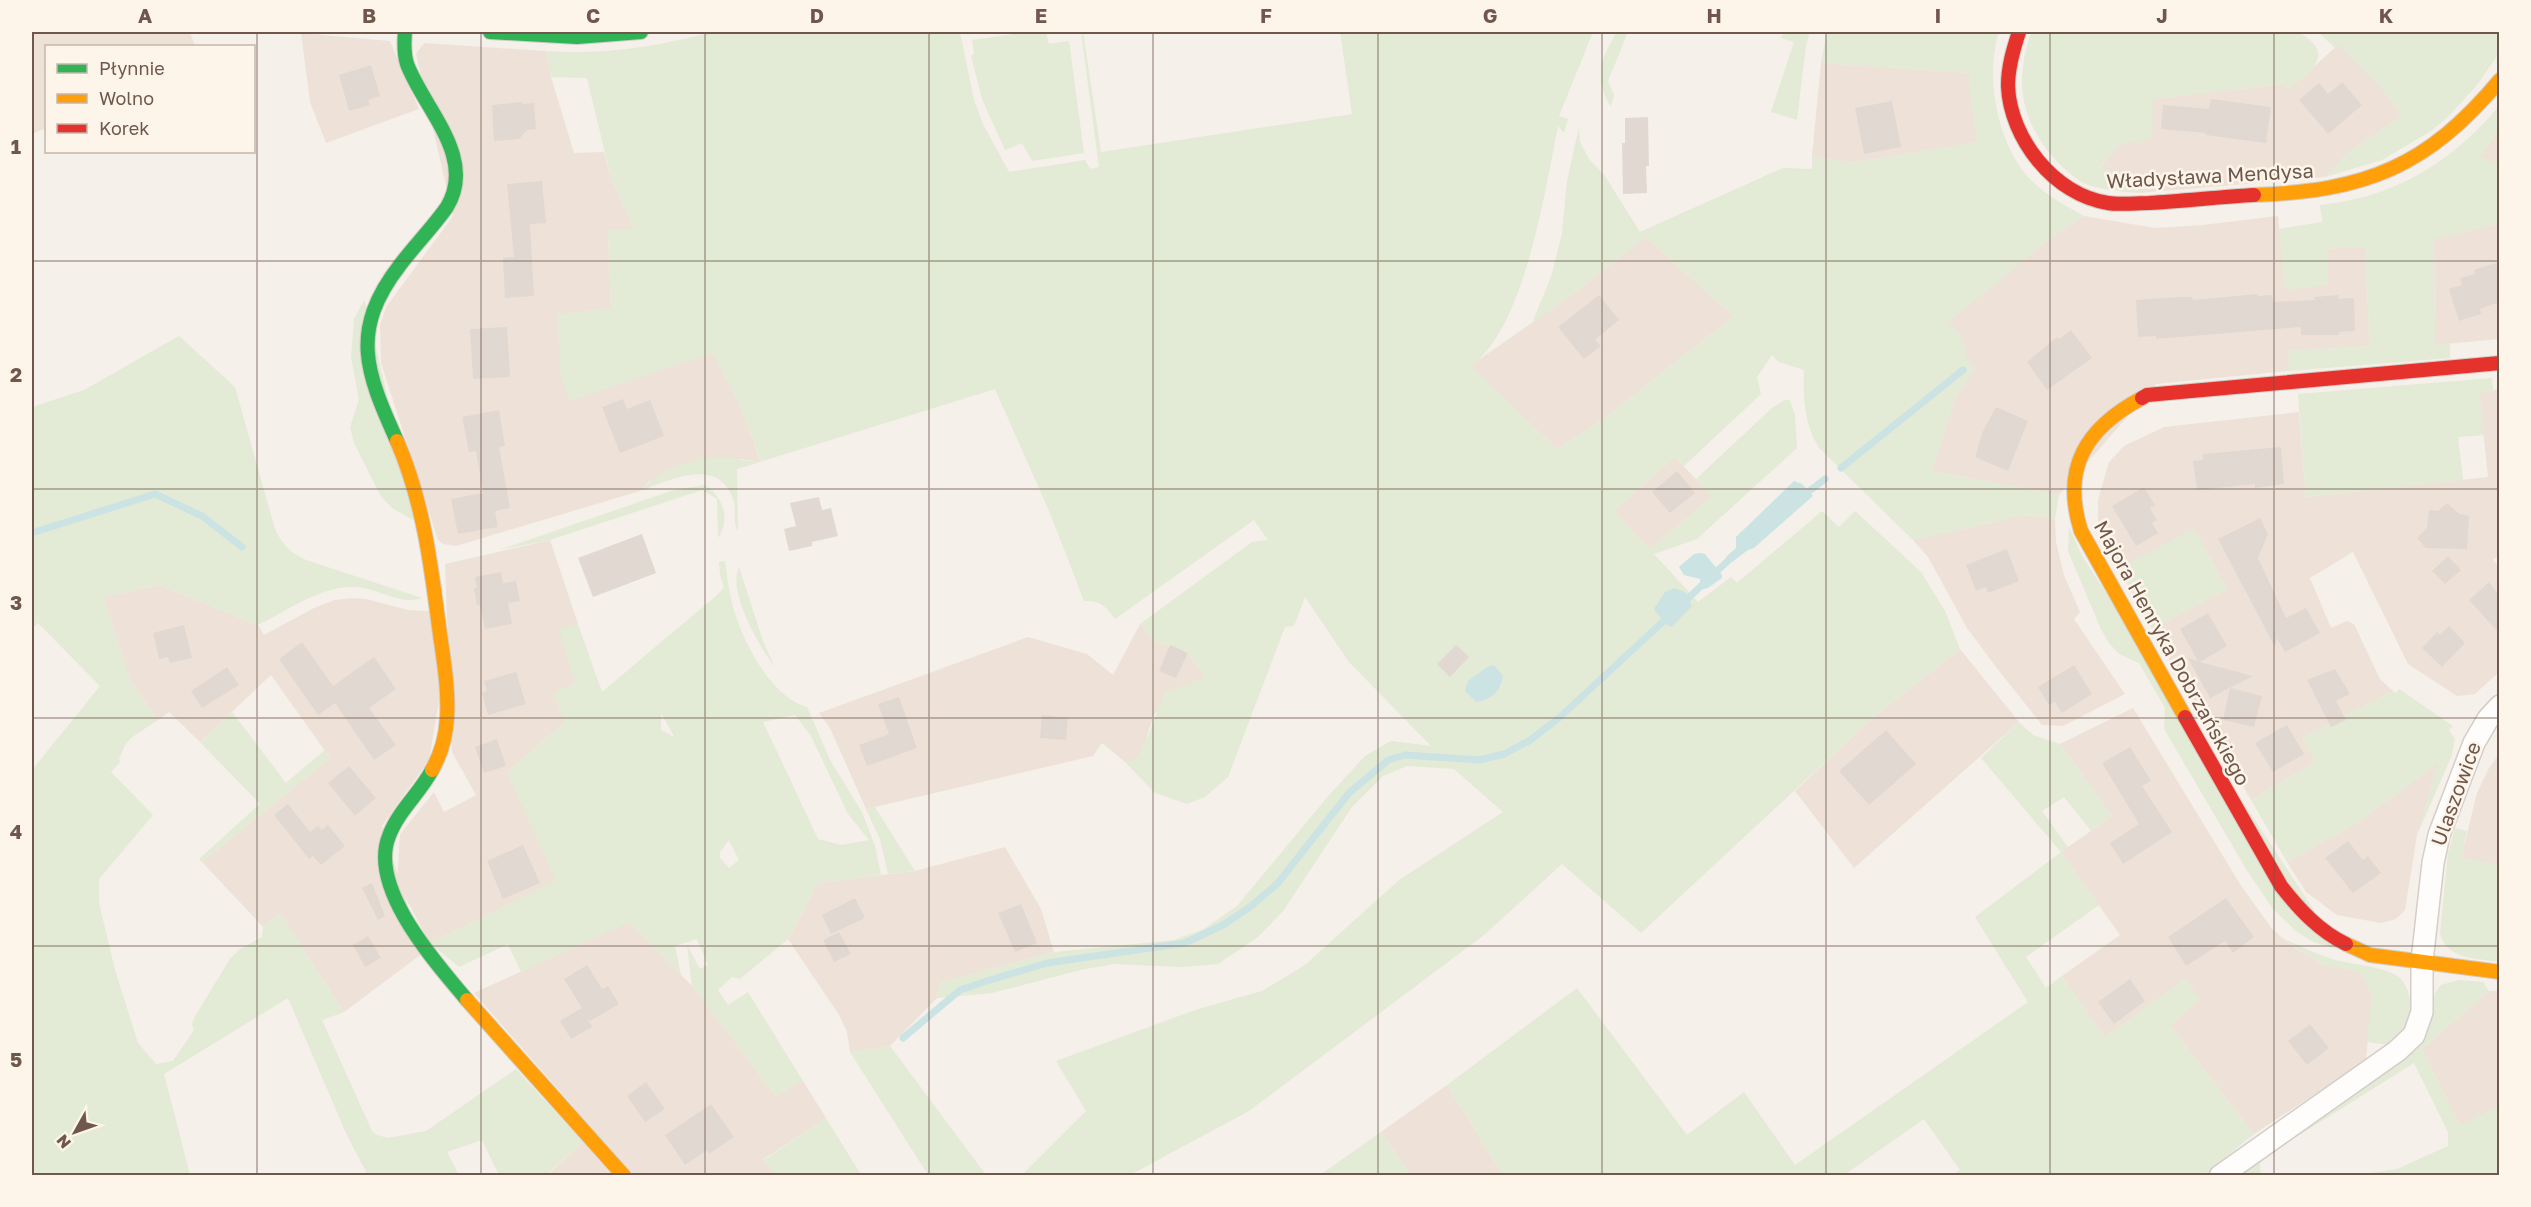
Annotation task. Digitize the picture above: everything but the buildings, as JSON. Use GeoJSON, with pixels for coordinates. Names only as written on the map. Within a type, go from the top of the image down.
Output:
{"type":"FeatureCollection","features":[{"type":"Feature","properties":{"kind":"street"},"geometry":{"type":"LineString","coordinates":[[405,32],[405,57],[451,148],[456,161],[458,181],[446,208],[387,282],[376,302],[369,326],[366,350],[370,373],[406,462],[421,514],[430,556],[446,672],[447,716],[443,743],[435,765],[421,789],[388,832],[383,853],[384,862],[395,897],[441,968],[484,1020],[624,1176]]}},
{"type":"Feature","properties":{"kind":"street"},"geometry":{"type":"LineString","coordinates":[[489,32],[577,37],[641,32]]}},
{"type":"Feature","properties":{"kind":"street","name":"Władysława Mendysa"},"geometry":{"type":"LineString","coordinates":[[2019,32],[2011,50],[2009,90],[2014,117],[2024,141],[2041,164],[2061,183],[2081,195],[2107,203],[2312,192],[2360,181],[2402,164],[2434,146],[2474,112],[2499,80]]}},
{"type":"Feature","properties":{"kind":"street","name":"Majora Henryka Dobrzańskiego"},"geometry":{"type":"LineString","coordinates":[[2499,363],[2147,395],[2117,412],[2087,442],[2080,455],[2073,484],[2072,501],[2081,531],[2281,886],[2311,920],[2344,944],[2370,955],[2499,972]]}},
{"type":"Feature","properties":{"kind":"street","name":"Ulaszowice"},"geometry":{"type":"LineString","coordinates":[[2220,1176],[2409,1041],[2417,1029],[2422,1012],[2422,961],[2433,863],[2439,835],[2474,743],[2488,718],[2499,706]]}},
{"type":"Feature","properties":{"kind":"shaded area"},"geometry":{"type":"Polygon","coordinates":[[[32,32],[190,32],[195,45],[45,45],[45,128],[32,134],[32,32]]]}},
{"type":"Feature","properties":{"kind":"shaded area"},"geometry":{"type":"Polygon","coordinates":[[[301,33],[390,41],[419,109],[326,143],[310,102],[301,33]]]}},
{"type":"Feature","properties":{"kind":"shaded area"},"geometry":{"type":"Polygon","coordinates":[[[424,43],[546,51],[551,77],[574,153],[604,152],[611,178],[635,230],[608,232],[611,308],[570,401],[712,352],[739,402],[761,462],[741,459],[649,481],[640,491],[456,546],[443,544],[438,540],[381,363],[380,325],[386,307],[453,216],[416,54],[424,43]]]}},
{"type":"Feature","properties":{"kind":"shaded area"},"geometry":{"type":"Polygon","coordinates":[[[2339,44],[2382,88],[2402,116],[2348,153],[2325,177],[2139,193],[2135,173],[2100,168],[2153,99],[2283,84],[2288,90],[2339,44]]]}},
{"type":"Feature","properties":{"kind":"shaded area"},"geometry":{"type":"Polygon","coordinates":[[[1821,63],[1970,73],[1969,88],[1978,142],[1851,163],[1812,156],[1821,63]]]}},
{"type":"Feature","properties":{"kind":"shaded area"},"geometry":{"type":"Polygon","coordinates":[[[2499,130],[2499,164],[2478,158],[2499,130]]]}},
{"type":"Feature","properties":{"kind":"shaded area"},"geometry":{"type":"Polygon","coordinates":[[[2084,216],[2156,228],[2278,216],[2285,289],[2327,249],[2365,246],[2370,346],[2289,351],[2289,371],[2156,384],[2059,495],[1932,471],[1954,400],[1975,368],[1968,364],[1962,337],[1947,322],[2060,231],[2084,216]]]}},
{"type":"Feature","properties":{"kind":"shaded area"},"geometry":{"type":"Polygon","coordinates":[[[2499,224],[2499,339],[2435,345],[2434,238],[2499,224]]]}},
{"type":"Feature","properties":{"kind":"shaded area"},"geometry":{"type":"Polygon","coordinates":[[[1645,237],[1734,316],[1605,418],[1557,449],[1470,366],[1580,289],[1645,237]]]}},
{"type":"Feature","properties":{"kind":"shaded area"},"geometry":{"type":"Polygon","coordinates":[[[2499,389],[2500,554],[2493,560],[2499,567],[2499,672],[2475,694],[2457,696],[2408,664],[2353,552],[2310,578],[2331,628],[2347,621],[2354,624],[2380,679],[2393,691],[2303,738],[2315,762],[2251,800],[2152,629],[2227,589],[2194,529],[2119,569],[2104,541],[2098,520],[2098,500],[2109,462],[2124,446],[2164,427],[2299,412],[2306,497],[2488,477],[2479,393],[2499,389]]]}},
{"type":"Feature","properties":{"kind":"shaded area"},"geometry":{"type":"Polygon","coordinates":[[[1675,457],[1712,496],[1650,550],[1614,511],[1675,457]]]}},
{"type":"Feature","properties":{"kind":"shaded area"},"geometry":{"type":"Polygon","coordinates":[[[1794,481],[1802,484],[1813,496],[1754,548],[1731,563],[1726,557],[1736,548],[1736,537],[1794,481]]]}},
{"type":"Feature","properties":{"kind":"shaded area"},"geometry":{"type":"Polygon","coordinates":[[[2026,515],[2055,519],[2056,542],[2064,575],[2080,612],[2074,619],[2125,694],[2063,726],[2042,725],[1967,628],[1928,557],[1913,540],[2026,515]]]}},
{"type":"Feature","properties":{"kind":"shaded area"},"geometry":{"type":"Polygon","coordinates":[[[550,540],[578,624],[560,630],[575,683],[564,723],[507,772],[557,881],[430,943],[397,882],[400,834],[434,792],[444,812],[476,795],[452,752],[445,564],[550,540]]]}},
{"type":"Feature","properties":{"kind":"shaded area"},"geometry":{"type":"Polygon","coordinates":[[[1694,554],[1705,554],[1722,578],[1708,588],[1700,590],[1700,579],[1684,575],[1679,567],[1694,554]]]}},
{"type":"Feature","properties":{"kind":"shaded area"},"geometry":{"type":"Polygon","coordinates":[[[159,585],[258,625],[264,635],[314,608],[335,600],[366,599],[408,610],[430,611],[440,695],[429,760],[382,826],[423,953],[344,1012],[280,913],[263,927],[202,862],[330,758],[271,675],[200,742],[169,712],[158,720],[130,680],[103,597],[159,585]]]}},
{"type":"Feature","properties":{"kind":"shaded area"},"geometry":{"type":"Polygon","coordinates":[[[1675,588],[1686,593],[1692,606],[1672,627],[1665,624],[1654,609],[1665,592],[1675,588]]]}},
{"type":"Feature","properties":{"kind":"shaded area"},"geometry":{"type":"Polygon","coordinates":[[[1140,624],[1154,641],[1188,653],[1205,677],[1154,714],[1143,750],[1133,761],[1124,761],[1102,743],[1093,756],[866,809],[830,728],[819,713],[1028,637],[1087,654],[1113,675],[1140,624]]]}},
{"type":"Feature","properties":{"kind":"shaded area"},"geometry":{"type":"Polygon","coordinates":[[[1960,649],[2019,722],[1854,868],[1795,791],[1868,722],[1960,649]]]}},
{"type":"Feature","properties":{"kind":"shaded area"},"geometry":{"type":"Polygon","coordinates":[[[1494,665],[1503,676],[1500,686],[1491,697],[1476,702],[1465,691],[1468,681],[1487,667],[1494,665]]]}},
{"type":"Feature","properties":{"kind":"shaded area"},"geometry":{"type":"Polygon","coordinates":[[[2133,708],[2240,884],[2272,929],[2288,943],[2323,965],[2359,971],[2372,993],[2366,1061],[2254,1134],[2170,1026],[2104,1037],[2062,976],[2120,935],[2061,852],[2112,816],[2060,744],[2133,708]]]}},
{"type":"Feature","properties":{"kind":"shaded area"},"geometry":{"type":"Polygon","coordinates":[[[2499,754],[2499,865],[2461,858],[2477,793],[2489,768],[2499,754]]]}},
{"type":"Feature","properties":{"kind":"shaded area"},"geometry":{"type":"Polygon","coordinates":[[[2439,762],[2417,835],[2405,910],[2396,919],[2381,923],[2337,915],[2306,892],[2287,862],[2360,821],[2439,762]]]}},
{"type":"Feature","properties":{"kind":"shaded area"},"geometry":{"type":"Polygon","coordinates":[[[1005,847],[1041,909],[1054,952],[939,983],[937,998],[890,1046],[850,1052],[847,1032],[839,1015],[788,939],[818,883],[915,871],[1005,847]]]}},
{"type":"Feature","properties":{"kind":"shaded area"},"geometry":{"type":"Polygon","coordinates":[[[629,922],[697,991],[775,1096],[803,1081],[826,1118],[764,1159],[774,1175],[633,1175],[474,993],[629,922]]]}},
{"type":"Feature","properties":{"kind":"shaded area"},"geometry":{"type":"Polygon","coordinates":[[[2489,991],[2499,991],[2499,1106],[2463,1125],[2458,1122],[2422,1049],[2489,991]]]}},
{"type":"Feature","properties":{"kind":"shaded area"},"geometry":{"type":"Polygon","coordinates":[[[1447,1085],[1503,1175],[1411,1175],[1381,1132],[1447,1085]]]}},
{"type":"Feature","properties":{"kind":"shaded area"},"geometry":{"type":"Polygon","coordinates":[[[583,1142],[613,1176],[546,1176],[583,1142]]]}},
{"type":"Feature","properties":{"kind":"green space"},"geometry":{"type":"Polygon","coordinates":[[[712,32],[960,32],[974,100],[983,124],[1009,172],[1085,160],[1090,169],[1099,167],[1081,32],[1083,32],[1101,152],[1352,114],[1340,32],[1593,32],[1559,116],[1568,119],[1564,133],[1558,126],[1539,220],[1519,290],[1506,321],[1490,347],[1471,366],[1557,449],[1605,418],[1734,316],[1645,237],[1580,289],[1532,323],[1551,277],[1562,233],[1567,181],[1579,127],[1580,142],[1589,159],[1605,176],[1640,232],[1783,168],[1812,169],[1812,156],[1851,163],[1977,142],[1969,88],[1970,73],[1821,63],[1827,32],[1999,32],[1993,70],[1994,91],[1997,112],[2011,152],[2034,183],[2084,216],[2060,231],[1948,322],[1962,337],[1968,364],[1975,368],[1954,400],[1932,471],[2059,495],[2055,519],[2026,515],[1913,540],[1819,448],[1807,420],[1804,370],[1779,362],[1772,355],[1757,377],[1761,394],[1684,466],[1675,457],[1614,511],[1650,550],[1711,496],[1696,479],[1773,407],[1785,400],[1790,400],[1795,416],[1797,448],[1697,539],[1654,554],[1698,602],[1731,577],[1737,583],[1822,511],[1839,527],[1855,511],[1921,572],[1945,611],[1960,649],[1868,722],[1641,933],[1562,864],[1484,935],[1249,1111],[1130,1175],[1022,1175],[1086,1111],[1056,1061],[1195,1010],[1262,991],[1305,965],[1399,880],[1503,812],[1454,769],[1407,766],[1383,776],[1352,807],[1283,911],[1258,937],[1218,964],[1182,967],[1115,964],[1085,969],[992,993],[937,998],[939,983],[1054,952],[1174,940],[1204,929],[1237,906],[1330,794],[1365,756],[1391,741],[1431,746],[1349,662],[1305,597],[1294,626],[1285,627],[1228,777],[1205,797],[1187,804],[1155,793],[1124,761],[1133,761],[1139,754],[1165,693],[1205,677],[1188,653],[1154,641],[1140,624],[1252,542],[1268,540],[1254,520],[1115,619],[1102,605],[1084,601],[1050,513],[995,389],[737,469],[738,531],[735,524],[733,499],[726,486],[716,478],[705,475],[679,477],[640,491],[665,472],[694,460],[715,457],[761,461],[739,402],[712,353],[570,401],[561,377],[557,314],[611,308],[608,231],[634,229],[611,178],[587,78],[551,77],[546,51],[588,52],[629,49],[712,32]]]}},
{"type":"Feature","properties":{"kind":"green space"},"geometry":{"type":"Polygon","coordinates":[[[1029,32],[1046,32],[1049,44],[1069,41],[1084,153],[1032,161],[1022,143],[1005,150],[982,99],[971,56],[974,54],[972,40],[1029,32]]]}},
{"type":"Feature","properties":{"kind":"green space"},"geometry":{"type":"Polygon","coordinates":[[[1616,32],[1628,32],[1608,81],[1614,95],[1611,106],[1604,92],[1601,69],[1604,56],[1616,32]]]}},
{"type":"Feature","properties":{"kind":"green space"},"geometry":{"type":"Polygon","coordinates":[[[1785,32],[1810,32],[1806,45],[1797,120],[1771,112],[1794,42],[1781,38],[1785,32]]]}},
{"type":"Feature","properties":{"kind":"green space"},"geometry":{"type":"Polygon","coordinates":[[[2031,32],[2298,32],[2310,40],[2318,55],[2311,69],[2288,91],[2283,84],[2153,99],[2152,139],[2120,144],[2100,167],[2111,171],[2135,173],[2139,193],[2133,193],[2108,190],[2080,181],[2055,159],[2035,132],[2028,117],[2022,84],[2025,54],[2031,32]]]}},
{"type":"Feature","properties":{"kind":"green space"},"geometry":{"type":"Polygon","coordinates":[[[2318,32],[2499,32],[2499,51],[2477,85],[2448,117],[2431,131],[2382,160],[2325,177],[2348,153],[2402,116],[2382,88],[2339,45],[2335,48],[2318,32]]]}},
{"type":"Feature","properties":{"kind":"green space"},"geometry":{"type":"Polygon","coordinates":[[[2499,106],[2499,130],[2479,157],[2499,164],[2499,224],[2434,239],[2435,344],[2450,344],[2450,358],[2289,371],[2288,351],[2370,346],[2365,247],[2327,249],[2328,285],[2285,290],[2279,229],[2322,222],[2320,205],[2372,194],[2420,174],[2462,144],[2499,106]]]}},
{"type":"Feature","properties":{"kind":"green space"},"geometry":{"type":"Polygon","coordinates":[[[364,300],[415,521],[392,508],[380,495],[354,443],[350,427],[359,400],[351,356],[354,319],[364,300]]]}},
{"type":"Feature","properties":{"kind":"green space"},"geometry":{"type":"Polygon","coordinates":[[[179,336],[235,387],[275,529],[288,548],[306,560],[422,598],[405,600],[362,588],[342,588],[304,600],[258,625],[159,585],[103,597],[130,680],[158,720],[132,737],[125,745],[119,759],[120,762],[111,772],[153,815],[99,879],[99,903],[115,970],[138,1043],[156,1064],[173,1061],[194,1030],[192,1024],[194,1018],[230,959],[240,949],[262,937],[263,927],[280,913],[344,1012],[322,1020],[372,1131],[388,1138],[426,1131],[516,1069],[583,1142],[546,1175],[499,1175],[482,1140],[447,1152],[459,1175],[362,1175],[366,1172],[346,1133],[288,998],[164,1074],[190,1175],[32,1175],[32,770],[100,686],[38,623],[32,629],[32,407],[84,390],[179,336]]]}},
{"type":"Feature","properties":{"kind":"green space"},"geometry":{"type":"Polygon","coordinates":[[[2492,378],[2493,390],[2479,393],[2484,435],[2458,437],[2463,480],[2306,497],[2298,394],[2492,378]]]}},
{"type":"Feature","properties":{"kind":"green space"},"geometry":{"type":"Polygon","coordinates":[[[705,485],[716,496],[723,509],[724,523],[718,538],[717,499],[702,490],[550,540],[499,550],[674,490],[705,485]]]}},
{"type":"Feature","properties":{"kind":"green space"},"geometry":{"type":"Polygon","coordinates":[[[2069,527],[2082,556],[2340,950],[2313,942],[2296,931],[2273,909],[2248,872],[2164,729],[2165,708],[2139,663],[2119,654],[2101,629],[2068,551],[2069,527]]]}},
{"type":"Feature","properties":{"kind":"green space"},"geometry":{"type":"Polygon","coordinates":[[[2194,528],[2227,589],[2152,629],[2119,569],[2194,528]]]}},
{"type":"Feature","properties":{"kind":"green space"},"geometry":{"type":"Polygon","coordinates":[[[725,561],[735,614],[758,663],[780,691],[793,701],[807,707],[830,760],[862,812],[875,846],[881,875],[818,883],[788,939],[740,979],[732,977],[718,990],[728,1005],[748,992],[803,1081],[775,1096],[692,986],[687,945],[700,969],[708,965],[697,939],[675,946],[681,975],[629,922],[521,972],[508,944],[459,967],[430,943],[556,881],[507,772],[564,723],[553,693],[575,683],[559,629],[578,624],[602,692],[724,588],[719,562],[725,561]],[[661,713],[661,730],[674,737],[674,736],[661,713]],[[795,715],[763,722],[818,839],[841,845],[869,840],[848,814],[811,736],[795,715]],[[729,840],[720,852],[720,858],[729,868],[739,860],[729,840]]]}},
{"type":"Feature","properties":{"kind":"green space"},"geometry":{"type":"Polygon","coordinates":[[[739,567],[763,641],[775,668],[761,647],[741,605],[736,578],[739,567]]]}},
{"type":"Feature","properties":{"kind":"green space"},"geometry":{"type":"Polygon","coordinates":[[[2399,689],[2453,726],[2449,730],[2455,739],[2452,755],[2417,835],[2438,763],[2360,821],[2287,862],[2251,800],[2315,762],[2302,738],[2393,691],[2396,693],[2399,689]]]}},
{"type":"Feature","properties":{"kind":"green space"},"geometry":{"type":"Polygon","coordinates":[[[232,712],[286,783],[325,750],[330,758],[202,862],[199,859],[260,804],[200,742],[232,712]]]}},
{"type":"Feature","properties":{"kind":"green space"},"geometry":{"type":"Polygon","coordinates":[[[2019,722],[2033,735],[2060,744],[2112,816],[2091,831],[2064,797],[2042,811],[2068,847],[2061,852],[1981,758],[2019,722]]]}},
{"type":"Feature","properties":{"kind":"green space"},"geometry":{"type":"Polygon","coordinates":[[[875,807],[915,871],[888,874],[880,839],[866,809],[875,807]]]}},
{"type":"Feature","properties":{"kind":"green space"},"geometry":{"type":"Polygon","coordinates":[[[2455,828],[2467,831],[2461,858],[2499,865],[2499,962],[2456,953],[2443,942],[2440,933],[2448,854],[2455,828]]]}},
{"type":"Feature","properties":{"kind":"green space"},"geometry":{"type":"Polygon","coordinates":[[[2061,852],[2099,905],[2026,957],[2046,988],[2062,976],[2104,1037],[2186,978],[2200,999],[2170,1026],[2254,1134],[2204,1175],[1953,1175],[1960,1170],[1924,1119],[1844,1175],[1503,1175],[1447,1085],[1577,988],[1687,1135],[1744,1092],[1795,1165],[2028,1002],[1975,917],[2061,852]]]}},
{"type":"Feature","properties":{"kind":"green space"},"geometry":{"type":"Polygon","coordinates":[[[2280,937],[2332,959],[2378,968],[2394,974],[2404,983],[2409,993],[2412,1023],[2389,1045],[2367,1042],[2372,993],[2359,972],[2323,965],[2280,937]]]}},
{"type":"Feature","properties":{"kind":"green space"},"geometry":{"type":"Polygon","coordinates":[[[2459,980],[2483,982],[2489,991],[2422,1049],[2458,1122],[2463,1124],[2499,1106],[2499,1175],[2358,1175],[2397,1169],[2448,1146],[2448,1132],[2414,1063],[2274,1151],[2272,1146],[2391,1064],[2430,1007],[2441,985],[2459,980]]]}},
{"type":"Feature","properties":{"kind":"green space"},"geometry":{"type":"Polygon","coordinates":[[[890,1046],[986,1175],[928,1175],[850,1052],[890,1046]]]}},
{"type":"Feature","properties":{"kind":"green space"},"geometry":{"type":"Polygon","coordinates":[[[826,1118],[861,1175],[774,1175],[764,1160],[826,1118]]]}},
{"type":"Feature","properties":{"kind":"green space"},"geometry":{"type":"Polygon","coordinates":[[[1381,1132],[1411,1175],[1320,1175],[1381,1132]]]}},
{"type":"Feature","properties":{"kind":"green space"},"geometry":{"type":"Polygon","coordinates":[[[2259,1158],[2261,1175],[2232,1176],[2259,1158]]]}},
{"type":"Feature","properties":{"kind":"waterway"},"geometry":{"type":"LineString","coordinates":[[1841,468],[1963,370]]}},
{"type":"Feature","properties":{"kind":"waterway"},"geometry":{"type":"LineString","coordinates":[[1804,495],[1825,479]]}},
{"type":"Feature","properties":{"kind":"waterway"},"geometry":{"type":"LineString","coordinates":[[32,533],[155,494],[202,516],[242,547]]}},
{"type":"Feature","properties":{"kind":"waterway"},"geometry":{"type":"LineString","coordinates":[[1683,603],[1734,555]]}},
{"type":"Feature","properties":{"kind":"waterway"},"geometry":{"type":"LineString","coordinates":[[903,1038],[960,990],[1047,963],[1185,943],[1223,925],[1250,907],[1277,884],[1349,793],[1388,760],[1405,755],[1479,760],[1504,754],[1529,741],[1560,717],[1668,617]]}},
{"type":"Feature","properties":{"kind":"traffic: fast"},"geometry":{"type":"LineString","coordinates":[[397,441],[377,394],[371,372],[368,331],[384,289],[400,265],[447,207],[455,188],[456,170],[445,134],[407,64],[404,48],[405,32]]}},
{"type":"Feature","properties":{"kind":"traffic: fast"},"geometry":{"type":"LineString","coordinates":[[490,32],[577,37],[641,32]]}},
{"type":"Feature","properties":{"kind":"traffic: fast"},"geometry":{"type":"LineString","coordinates":[[432,770],[398,818],[389,836],[385,856],[388,878],[396,901],[408,924],[467,1000]]}},
{"type":"Feature","properties":{"kind":"traffic: slow"},"geometry":{"type":"LineString","coordinates":[[2254,195],[2329,188],[2362,180],[2392,169],[2420,154],[2447,134],[2500,80]]}},
{"type":"Feature","properties":{"kind":"traffic: slow"},"geometry":{"type":"LineString","coordinates":[[2142,398],[2106,423],[2083,452],[2074,488],[2076,508],[2081,531],[2185,717]]}},
{"type":"Feature","properties":{"kind":"traffic: slow"},"geometry":{"type":"LineString","coordinates":[[397,441],[406,464],[425,533],[445,672],[446,725],[440,751],[432,770]]}},
{"type":"Feature","properties":{"kind":"traffic: slow"},"geometry":{"type":"LineString","coordinates":[[2346,944],[2370,955],[2500,972]]}},
{"type":"Feature","properties":{"kind":"traffic: slow"},"geometry":{"type":"LineString","coordinates":[[467,1000],[624,1176]]}},
{"type":"Feature","properties":{"kind":"traffic: jam"},"geometry":{"type":"LineString","coordinates":[[2019,32],[2011,59],[2008,86],[2017,125],[2026,144],[2039,161],[2070,189],[2088,198],[2118,204],[2254,195]]}},
{"type":"Feature","properties":{"kind":"traffic: jam"},"geometry":{"type":"LineString","coordinates":[[2142,398],[2147,395],[2500,363]]}},
{"type":"Feature","properties":{"kind":"traffic: jam"},"geometry":{"type":"LineString","coordinates":[[2185,717],[2281,886],[2310,919],[2327,933],[2346,944]]}}]}
